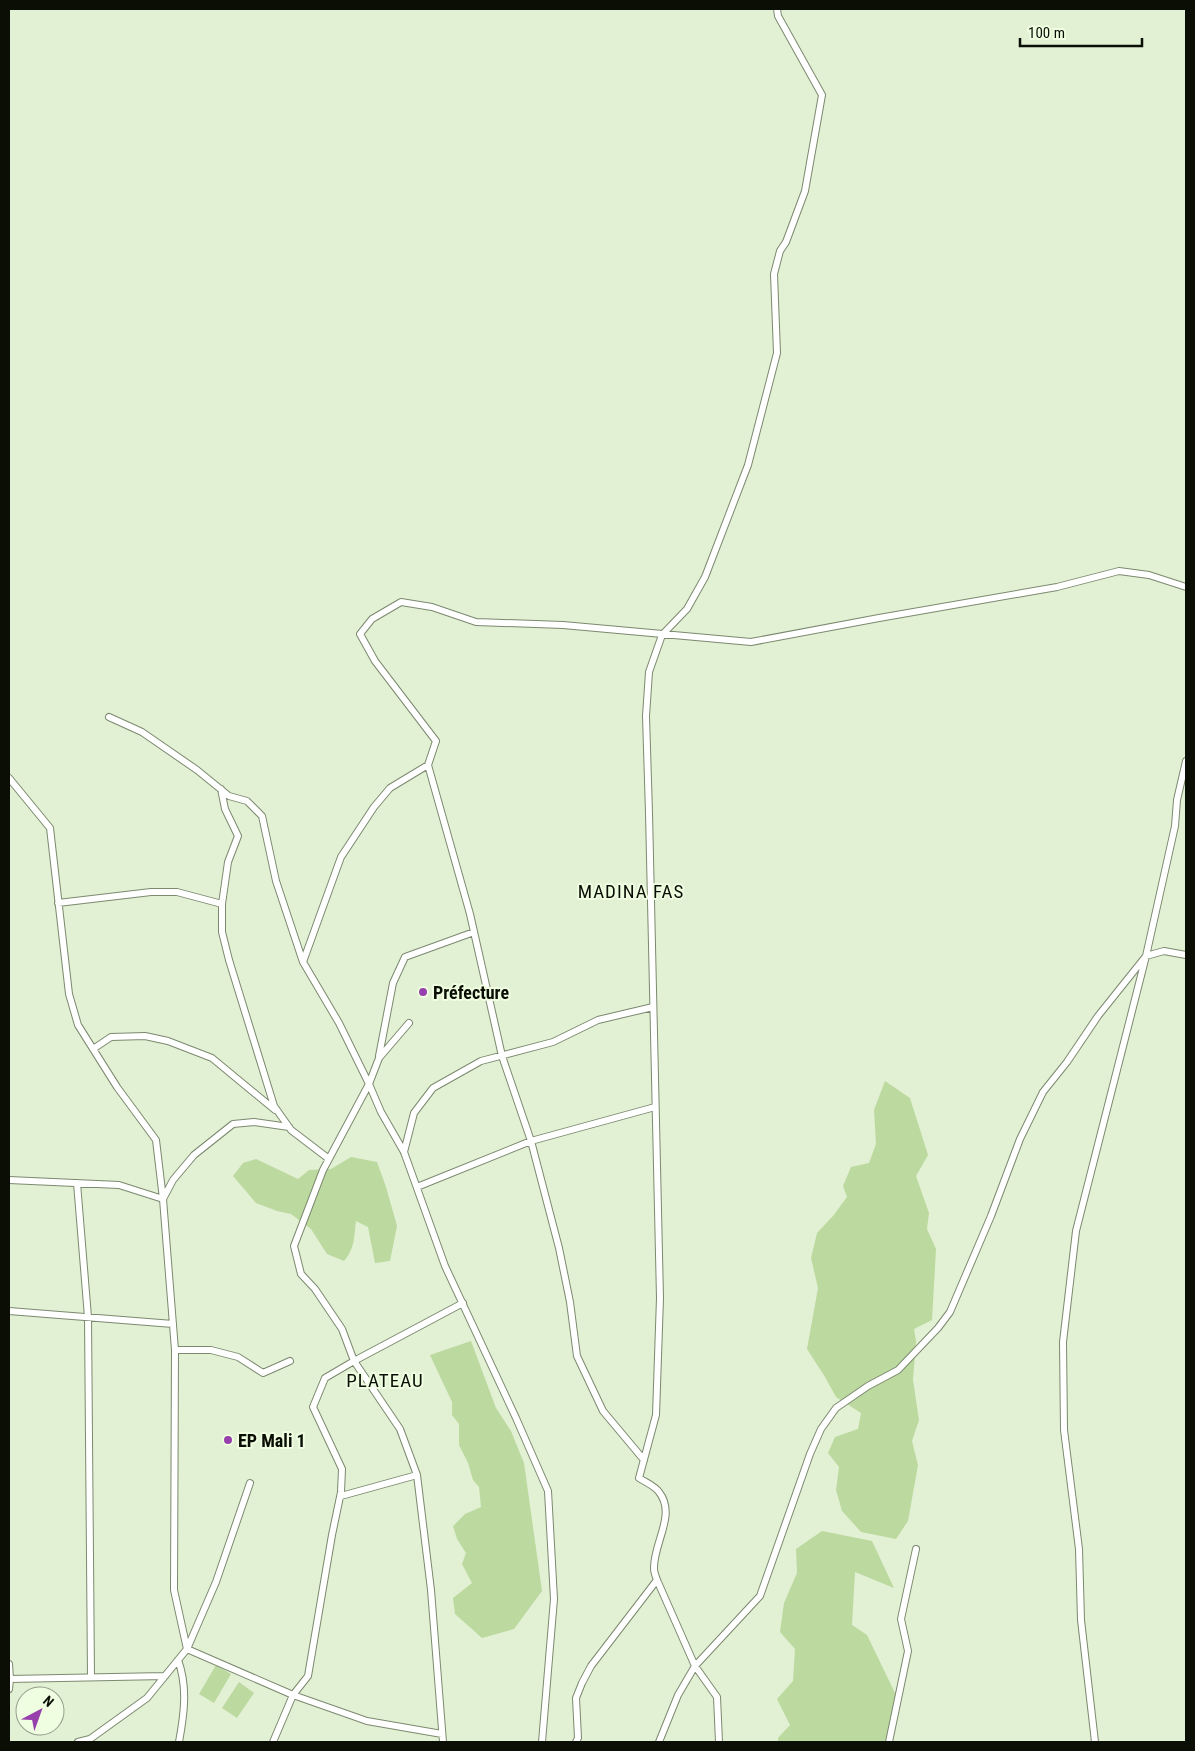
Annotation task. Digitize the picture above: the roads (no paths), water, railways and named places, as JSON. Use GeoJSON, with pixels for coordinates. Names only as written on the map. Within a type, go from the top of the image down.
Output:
{"type":"FeatureCollection","features":[{"type":"Feature","properties":{"kind":"street"},"geometry":{"type":"LineString","coordinates":[[719,1742],[717,1697],[695,1666],[657,1580],[654,1568],[656,1552],[665,1522],[666,1508],[659,1491],[639,1478],[656,1415],[660,1298],[646,716],[649,672],[662,635],[687,609],[705,577],[748,464],[777,353],[774,274],[780,251],[786,242],[805,191],[822,95],[778,16],[777,9]]}},
{"type":"Feature","properties":{"kind":"street"},"geometry":{"type":"LineString","coordinates":[[644,1460],[603,1411],[577,1356],[570,1302],[559,1248],[531,1141],[502,1056],[474,932],[428,765],[436,741],[375,661],[360,634],[372,619],[401,602],[432,607],[476,622],[563,625],[751,642],[1057,587],[1119,571],[1149,575],[1186,587]]}},
{"type":"Feature","properties":{"kind":"street"},"geometry":{"type":"LineString","coordinates":[[109,717],[142,732],[197,770],[229,796],[247,801],[262,816],[276,881],[302,962],[339,1023],[381,1112],[404,1152],[445,1266],[548,1491],[554,1599],[542,1742]]}},
{"type":"Feature","properties":{"kind":"street"},"geometry":{"type":"LineString","coordinates":[[1095,1742],[1081,1620],[1079,1549],[1064,1430],[1063,1342],[1076,1231],[1146,956],[1175,826],[1177,800],[1186,761]]}},
{"type":"Feature","properties":{"kind":"street"},"geometry":{"type":"LineString","coordinates":[[302,962],[341,857],[374,807],[390,788],[428,765]]}},
{"type":"Feature","properties":{"kind":"street"},"geometry":{"type":"LineString","coordinates":[[9,778],[50,828],[69,994],[78,1025],[117,1087],[156,1140],[176,1350],[174,1590],[186,1649]]}},
{"type":"Feature","properties":{"kind":"street"},"geometry":{"type":"LineString","coordinates":[[221,789],[225,809],[238,836],[228,862],[222,904],[222,932],[274,1106],[289,1127],[329,1158]]}},
{"type":"Feature","properties":{"kind":"street"},"geometry":{"type":"LineString","coordinates":[[58,903],[151,892],[177,892],[222,904]]}},
{"type":"Feature","properties":{"kind":"street"},"geometry":{"type":"LineString","coordinates":[[443,1742],[431,1590],[417,1475],[400,1429],[354,1361],[342,1329],[315,1289],[301,1274],[294,1246],[323,1170],[369,1084],[379,1058],[392,983],[405,957],[474,932]]}},
{"type":"Feature","properties":{"kind":"street"},"geometry":{"type":"LineString","coordinates":[[659,1742],[678,1695],[695,1666],[760,1596],[820,1429],[836,1408],[868,1386],[898,1370],[938,1328],[950,1312],[1020,1139],[1043,1092],[1067,1062],[1098,1016],[1146,956],[1164,951],[1186,955]]}},
{"type":"Feature","properties":{"kind":"street"},"geometry":{"type":"LineString","coordinates":[[404,1152],[414,1113],[433,1088],[481,1061],[553,1042],[598,1020],[653,1007]]}},
{"type":"Feature","properties":{"kind":"street"},"geometry":{"type":"LineString","coordinates":[[379,1058],[409,1023]]}},
{"type":"Feature","properties":{"kind":"street"},"geometry":{"type":"LineString","coordinates":[[93,1049],[111,1037],[145,1036],[168,1041],[212,1058],[279,1114]]}},
{"type":"Feature","properties":{"kind":"street"},"geometry":{"type":"LineString","coordinates":[[417,1187],[531,1141],[655,1108]]}},
{"type":"Feature","properties":{"kind":"street"},"geometry":{"type":"LineString","coordinates":[[163,1199],[173,1180],[194,1155],[233,1124],[254,1122],[289,1127]]}},
{"type":"Feature","properties":{"kind":"street"},"geometry":{"type":"LineString","coordinates":[[9,1180],[119,1185],[163,1199]]}},
{"type":"Feature","properties":{"kind":"street"},"geometry":{"type":"LineString","coordinates":[[77,1183],[88,1317],[91,1677]]}},
{"type":"Feature","properties":{"kind":"street"},"geometry":{"type":"LineString","coordinates":[[272,1742],[293,1695],[308,1676],[332,1536],[341,1496],[342,1469],[313,1407],[325,1378],[463,1303]]}},
{"type":"Feature","properties":{"kind":"street"},"geometry":{"type":"LineString","coordinates":[[9,1311],[173,1324]]}},
{"type":"Feature","properties":{"kind":"street"},"geometry":{"type":"LineString","coordinates":[[176,1350],[211,1350],[238,1357],[263,1372],[290,1361]]}},
{"type":"Feature","properties":{"kind":"street"},"geometry":{"type":"LineString","coordinates":[[341,1496],[417,1475]]}},
{"type":"Feature","properties":{"kind":"street"},"geometry":{"type":"LineString","coordinates":[[78,1742],[90,1739],[147,1698],[186,1649],[216,1582],[250,1483]]}},
{"type":"Feature","properties":{"kind":"street"},"geometry":{"type":"LineString","coordinates":[[889,1742],[908,1651],[901,1619],[916,1549]]}},
{"type":"Feature","properties":{"kind":"street"},"geometry":{"type":"LineString","coordinates":[[576,1742],[578,1738],[576,1698],[582,1683],[591,1666],[657,1580]]}},
{"type":"Feature","properties":{"kind":"street"},"geometry":{"type":"LineString","coordinates":[[186,1649],[293,1695],[367,1721],[442,1734]]}},
{"type":"Feature","properties":{"kind":"street"},"geometry":{"type":"LineString","coordinates":[[178,1660],[183,1672],[185,1710],[179,1742]]}},
{"type":"Feature","properties":{"kind":"street"},"geometry":{"type":"LineString","coordinates":[[9,1664],[9,1689]]}},
{"type":"Feature","properties":{"kind":"street"},"geometry":{"type":"LineString","coordinates":[[10,1679],[165,1676]]}},
{"type":"Feature","properties":{"kind":"street"},"geometry":{"type":"LineString","coordinates":[[90,1739],[96,1742]]}},
{"type":"Feature","properties":{"kind":"place","name":"Préfecture"},"geometry":{"type":"Point","coordinates":[423,992]}},
{"type":"Feature","properties":{"kind":"place","name":"EP Mali 1"},"geometry":{"type":"Point","coordinates":[228,1440]}},
{"type":"Feature","properties":{"kind":"district","name":"MADINA FAS"},"geometry":{"type":"Point","coordinates":[631,891]}},
{"type":"Feature","properties":{"kind":"district","name":"PLATEAU"},"geometry":{"type":"Point","coordinates":[385,1380]}}]}
